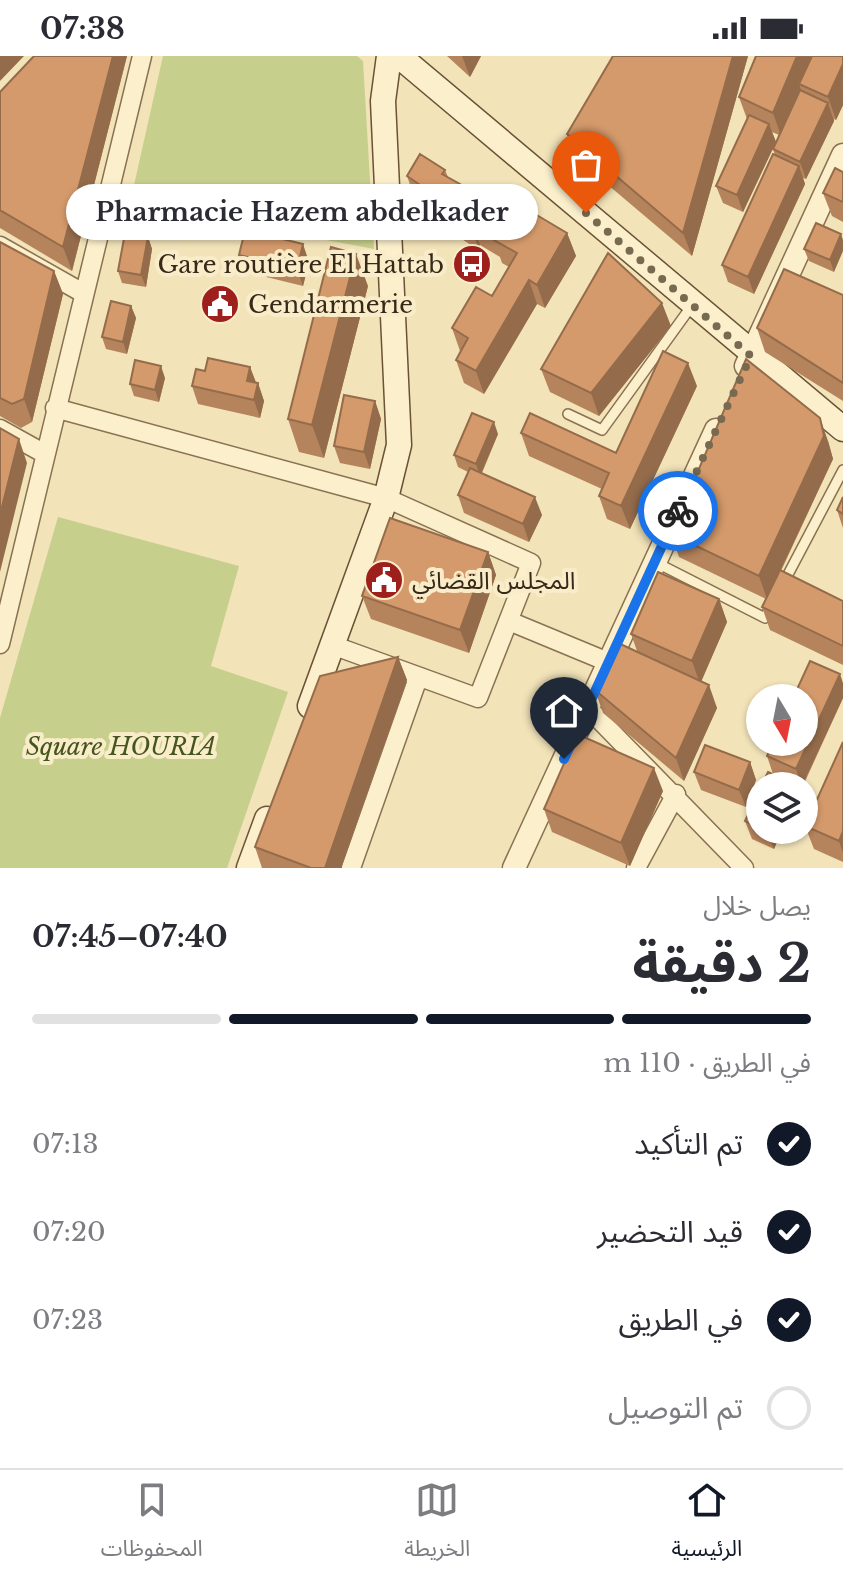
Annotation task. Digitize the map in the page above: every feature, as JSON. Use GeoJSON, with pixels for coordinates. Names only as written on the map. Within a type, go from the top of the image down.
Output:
{"type":"FeatureCollection","features":[{"type":"Feature","properties":{"kind":"main road"},"geometry":{"type":"LineString","coordinates":[[299,734],[386,498],[399,445],[383,101],[389,56]]}},
{"type":"Feature","properties":{"kind":"main road"},"geometry":{"type":"LineString","coordinates":[[399,56],[694,303],[751,356],[843,429]]}},
{"type":"Feature","properties":{"kind":"main road"},"geometry":{"type":"LineString","coordinates":[[249,868],[277,794]]}},
{"type":"Feature","properties":{"kind":"street"},"geometry":{"type":"LineString","coordinates":[[0,644],[142,56]]}},
{"type":"Feature","properties":{"kind":"street"},"geometry":{"type":"LineString","coordinates":[[738,383],[793,281],[838,182],[843,155]]}},
{"type":"Feature","properties":{"kind":"street"},"geometry":{"type":"LineString","coordinates":[[0,246],[83,293]]}},
{"type":"Feature","properties":{"kind":"street"},"geometry":{"type":"LineString","coordinates":[[55,408],[386,498],[531,563],[478,698],[332,645]]}},
{"type":"Feature","properties":{"kind":"street"},"geometry":{"type":"LineString","coordinates":[[514,868],[725,410]]}},
{"type":"Feature","properties":{"kind":"street"},"geometry":{"type":"LineString","coordinates":[[0,429],[45,454]]}},
{"type":"Feature","properties":{"kind":"street"},"geometry":{"type":"LineString","coordinates":[[509,621],[608,662]]}},
{"type":"Feature","properties":{"kind":"street"},"geometry":{"type":"LineString","coordinates":[[351,868],[418,678]]}},
{"type":"Feature","properties":{"kind":"street"},"geometry":{"type":"LineString","coordinates":[[588,708],[676,794],[744,868]]}},
{"type":"Feature","properties":{"kind":"street"},"geometry":{"type":"LineString","coordinates":[[636,868],[676,794]]}},
{"type":"Feature","properties":{"kind":"lane"},"geometry":{"type":"LineString","coordinates":[[568,414],[602,430],[694,303]]}},
{"type":"Feature","properties":{"kind":"lane"},"geometry":{"type":"LineString","coordinates":[[654,561],[765,618],[843,470]]}},
{"type":"Feature","properties":{"kind":"green space"},"geometry":{"type":"Polygon","coordinates":[[[163,56],[357,56],[363,61],[374,249],[130,203],[163,56]]]}},
{"type":"Feature","properties":{"kind":"green space","name":"Square HOURIA"},"geometry":{"type":"Polygon","coordinates":[[[58,517],[239,566],[211,666],[288,692],[227,868],[0,868],[0,718],[58,517]]]}},
{"type":"Feature","properties":{"kind":"building"},"geometry":{"type":"Polygon","coordinates":[[[34,56],[113,56],[63,247],[0,210],[0,92],[34,56]]]}},
{"type":"Feature","properties":{"kind":"building"},"geometry":{"type":"Polygon","coordinates":[[[613,56],[733,56],[683,233],[567,134],[613,56]]]}},
{"type":"Feature","properties":{"kind":"building"},"geometry":{"type":"Polygon","coordinates":[[[756,56],[797,56],[773,113],[739,97],[756,56]]]}},
{"type":"Feature","properties":{"kind":"building"},"geometry":{"type":"Polygon","coordinates":[[[812,56],[843,56],[843,64],[828,97],[799,84],[812,56]]]}},
{"type":"Feature","properties":{"kind":"building"},"geometry":{"type":"Polygon","coordinates":[[[800,90],[828,103],[800,162],[773,149],[800,90]]]}},
{"type":"Feature","properties":{"kind":"building"},"geometry":{"type":"Polygon","coordinates":[[[749,115],[769,124],[737,195],[716,186],[749,115]]]}},
{"type":"Feature","properties":{"kind":"building"},"geometry":{"type":"Polygon","coordinates":[[[420,154],[445,170],[442,174],[514,214],[512,217],[528,226],[535,214],[567,233],[537,285],[529,280],[476,371],[456,360],[468,338],[452,328],[476,287],[492,296],[517,253],[494,240],[496,236],[472,222],[471,227],[425,198],[429,191],[407,176],[420,154]]]}},
{"type":"Feature","properties":{"kind":"building"},"geometry":{"type":"Polygon","coordinates":[[[773,154],[799,166],[748,277],[722,265],[773,154]]]}},
{"type":"Feature","properties":{"kind":"building"},"geometry":{"type":"Polygon","coordinates":[[[835,168],[843,172],[843,202],[823,193],[835,168]]]}},
{"type":"Feature","properties":{"kind":"building"},"geometry":{"type":"Polygon","coordinates":[[[816,223],[841,234],[830,260],[804,249],[816,223]]]}},
{"type":"Feature","properties":{"kind":"building"},"geometry":{"type":"Polygon","coordinates":[[[245,230],[303,244],[297,269],[239,255],[245,230]]]}},
{"type":"Feature","properties":{"kind":"building"},"geometry":{"type":"Polygon","coordinates":[[[125,233],[148,237],[141,275],[118,271],[125,233]]]}},
{"type":"Feature","properties":{"kind":"building"},"geometry":{"type":"Polygon","coordinates":[[[0,242],[54,271],[24,399],[12,404],[0,398],[0,242]]]}},
{"type":"Feature","properties":{"kind":"building"},"geometry":{"type":"Polygon","coordinates":[[[331,247],[356,254],[312,425],[288,419],[331,247]]]}},
{"type":"Feature","properties":{"kind":"building"},"geometry":{"type":"Polygon","coordinates":[[[608,253],[662,303],[591,393],[541,369],[608,253]]]}},
{"type":"Feature","properties":{"kind":"building"},"geometry":{"type":"Polygon","coordinates":[[[784,269],[843,295],[843,383],[757,328],[784,269]]]}},
{"type":"Feature","properties":{"kind":"building"},"geometry":{"type":"Polygon","coordinates":[[[111,301],[131,306],[123,342],[102,337],[111,301]]]}},
{"type":"Feature","properties":{"kind":"building"},"geometry":{"type":"Polygon","coordinates":[[[663,351],[688,363],[621,506],[599,496],[609,473],[521,433],[530,413],[616,453],[663,351]]]}},
{"type":"Feature","properties":{"kind":"building"},"geometry":{"type":"Polygon","coordinates":[[[208,358],[250,367],[247,381],[258,383],[254,400],[192,386],[196,369],[205,371],[208,358]]]}},
{"type":"Feature","properties":{"kind":"building"},"geometry":{"type":"Polygon","coordinates":[[[746,359],[820,418],[824,436],[759,576],[671,534],[746,359]]]}},
{"type":"Feature","properties":{"kind":"building"},"geometry":{"type":"Polygon","coordinates":[[[135,360],[161,366],[155,390],[130,384],[135,360]]]}},
{"type":"Feature","properties":{"kind":"building"},"geometry":{"type":"Polygon","coordinates":[[[344,395],[375,401],[364,452],[334,446],[344,395]]]}},
{"type":"Feature","properties":{"kind":"building"},"geometry":{"type":"Polygon","coordinates":[[[472,413],[494,422],[476,464],[454,455],[472,413]]]}},
{"type":"Feature","properties":{"kind":"building"},"geometry":{"type":"Polygon","coordinates":[[[0,428],[19,439],[0,515],[0,428]]]}},
{"type":"Feature","properties":{"kind":"building"},"geometry":{"type":"Polygon","coordinates":[[[470,468],[535,497],[523,524],[458,495],[470,468]]]}},
{"type":"Feature","properties":{"kind":"building"},"geometry":{"type":"Polygon","coordinates":[[[843,497],[843,514],[837,510],[843,497]]]}},
{"type":"Feature","properties":{"kind":"building"},"geometry":{"type":"Polygon","coordinates":[[[390,518],[488,552],[460,630],[362,596],[390,518]]]}},
{"type":"Feature","properties":{"kind":"building"},"geometry":{"type":"Polygon","coordinates":[[[780,570],[843,601],[843,646],[762,607],[780,570]]]}},
{"type":"Feature","properties":{"kind":"building"},"geometry":{"type":"Polygon","coordinates":[[[658,572],[719,599],[692,661],[631,634],[658,572]]]}},
{"type":"Feature","properties":{"kind":"building"},"geometry":{"type":"Polygon","coordinates":[[[616,642],[709,685],[676,758],[595,690],[616,642]]]}},
{"type":"Feature","properties":{"kind":"building"},"geometry":{"type":"Polygon","coordinates":[[[398,657],[325,868],[311,868],[255,847],[320,676],[398,657]]]}},
{"type":"Feature","properties":{"kind":"building"},"geometry":{"type":"Polygon","coordinates":[[[810,661],[840,674],[818,722],[818,684],[799,684],[810,661]]]}},
{"type":"Feature","properties":{"kind":"building"},"geometry":{"type":"Polygon","coordinates":[[[577,734],[654,768],[621,843],[544,809],[577,734]]]}},
{"type":"Feature","properties":{"kind":"building"},"geometry":{"type":"Polygon","coordinates":[[[843,742],[843,831],[839,841],[818,832],[818,797],[843,742]]]}},
{"type":"Feature","properties":{"kind":"building"},"geometry":{"type":"Polygon","coordinates":[[[705,745],[750,762],[739,790],[694,772],[705,745]]]}},
{"type":"Feature","properties":{"kind":"building"},"geometry":{"type":"Polygon","coordinates":[[[767,756],[802,756],[796,769],[767,756]]]}},
{"type":"Feature","properties":{"kind":"way so far"},"geometry":{"type":"LineString","coordinates":[[586,213],[694,303],[751,356],[678,511]]}},
{"type":"Feature","properties":{"kind":"place","name":"Pharmacie Hazem abdelkader"},"geometry":{"type":"Point","coordinates":[586,213]}},
{"type":"Feature","properties":{"kind":"place","name":"Gare routière El Hattab"},"geometry":{"type":"Point","coordinates":[472,264]}},
{"type":"Feature","properties":{"kind":"place","name":"Gendarmerie"},"geometry":{"type":"Point","coordinates":[220,304]}},
{"type":"Feature","properties":{"kind":"place","name":"المجلس القضائي"},"geometry":{"type":"Point","coordinates":[384,580]}},
{"type":"Feature","properties":{"kind":"route"},"geometry":{"type":"LineString","coordinates":[[564,759],[678,511]]}}]}
